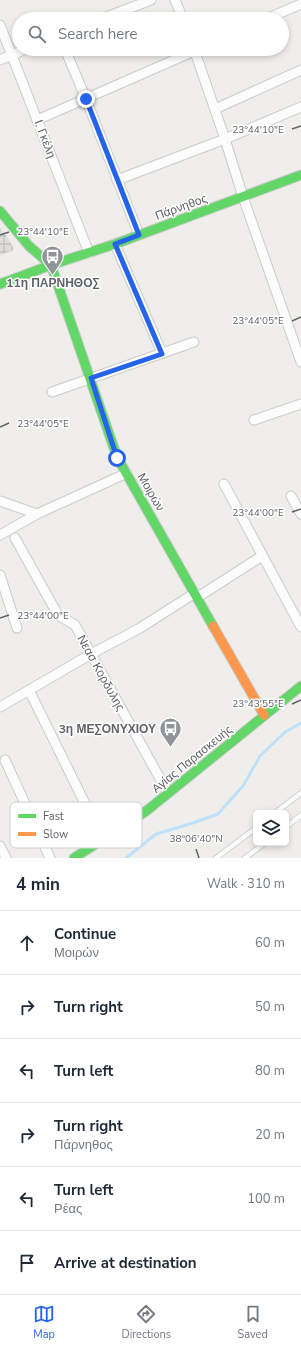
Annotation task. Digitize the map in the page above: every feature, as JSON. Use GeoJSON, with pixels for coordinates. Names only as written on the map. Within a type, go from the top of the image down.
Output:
{"type":"FeatureCollection","features":[{"type":"Feature","properties":{"kind":"street"},"geometry":{"type":"LineString","coordinates":[[119,12],[151,0]]}},
{"type":"Feature","properties":{"kind":"street"},"geometry":{"type":"LineString","coordinates":[[175,0],[180,12]]}},
{"type":"Feature","properties":{"kind":"street"},"geometry":{"type":"LineString","coordinates":[[282,12],[301,4]]}},
{"type":"Feature","properties":{"kind":"street","name":"Ι. Γκέλη"},"geometry":{"type":"LineString","coordinates":[[0,25],[89,253]]}},
{"type":"Feature","properties":{"kind":"street"},"geometry":{"type":"LineString","coordinates":[[0,60],[11,55]]}},
{"type":"Feature","properties":{"kind":"street"},"geometry":{"type":"LineString","coordinates":[[68,56],[139,235]]}},
{"type":"Feature","properties":{"kind":"street"},"geometry":{"type":"LineString","coordinates":[[37,120],[183,56]]}},
{"type":"Feature","properties":{"kind":"street"},"geometry":{"type":"LineString","coordinates":[[198,56],[242,197],[301,362]]}},
{"type":"Feature","properties":{"kind":"street"},"geometry":{"type":"LineString","coordinates":[[215,109],[301,70]]}},
{"type":"Feature","properties":{"kind":"street"},"geometry":{"type":"LineString","coordinates":[[117,180],[225,139],[301,107]]}},
{"type":"Feature","properties":{"kind":"street","name":"Πάρνηθος"},"geometry":{"type":"LineString","coordinates":[[0,284],[115,244],[301,175]]}},
{"type":"Feature","properties":{"kind":"street"},"geometry":{"type":"LineString","coordinates":[[0,211],[29,246],[51,265]]}},
{"type":"Feature","properties":{"kind":"street"},"geometry":{"type":"LineString","coordinates":[[115,244],[162,354]]}},
{"type":"Feature","properties":{"kind":"street","name":"Μοιρών"},"geometry":{"type":"LineString","coordinates":[[51,265],[55,272],[117,458],[127,473],[264,715]]}},
{"type":"Feature","properties":{"kind":"street"},"geometry":{"type":"LineString","coordinates":[[52,392],[194,342]]}},
{"type":"Feature","properties":{"kind":"street"},"geometry":{"type":"LineString","coordinates":[[254,420],[301,404]]}},
{"type":"Feature","properties":{"kind":"street"},"geometry":{"type":"LineString","coordinates":[[0,535],[37,514],[127,473]]}},
{"type":"Feature","properties":{"kind":"street"},"geometry":{"type":"LineString","coordinates":[[224,484],[301,627]]}},
{"type":"Feature","properties":{"kind":"street"},"geometry":{"type":"LineString","coordinates":[[291,496],[301,514]]}},
{"type":"Feature","properties":{"kind":"street"},"geometry":{"type":"LineString","coordinates":[[0,501],[37,514]]}},
{"type":"Feature","properties":{"kind":"street","name":"Νεασ Κορδυλης"},"geometry":{"type":"LineString","coordinates":[[15,538],[58,615],[75,625],[168,793]]}},
{"type":"Feature","properties":{"kind":"street"},"geometry":{"type":"LineString","coordinates":[[0,707],[91,654],[140,628],[262,556]]}},
{"type":"Feature","properties":{"kind":"street"},"geometry":{"type":"LineString","coordinates":[[0,575],[17,628]]}},
{"type":"Feature","properties":{"kind":"street","name":"Αγίας Παρασκευής"},"geometry":{"type":"LineString","coordinates":[[142,814],[301,686]]}},
{"type":"Feature","properties":{"kind":"street"},"geometry":{"type":"LineString","coordinates":[[29,690],[84,802]]}},
{"type":"Feature","properties":{"kind":"street"},"geometry":{"type":"LineString","coordinates":[[5,760],[24,802]]}},
{"type":"Feature","properties":{"kind":"street"},"geometry":{"type":"LineString","coordinates":[[0,846],[6,858]]}},
{"type":"Feature","properties":{"kind":"street"},"geometry":{"type":"LineString","coordinates":[[45,848],[50,858]]}},
{"type":"Feature","properties":{"kind":"street","name":"Αγίας Παρασκευής"},"geometry":{"type":"LineString","coordinates":[[74,858],[90,848]]}},
{"type":"Feature","properties":{"kind":"lane"},"geometry":{"type":"LineString","coordinates":[[279,810],[301,793]]}},
{"type":"Feature","properties":{"kind":"lane"},"geometry":{"type":"LineString","coordinates":[[289,825],[301,815]]}},
{"type":"Feature","properties":{"kind":"lane"},"geometry":{"type":"LineString","coordinates":[[216,858],[253,830]]}},
{"type":"Feature","properties":{"kind":"lane"},"geometry":{"type":"LineString","coordinates":[[245,858],[261,846]]}},
{"type":"Feature","properties":{"kind":"shaded area"},"geometry":{"type":"Polygon","coordinates":[[[0,228],[10,241],[14,250],[0,255],[0,228]]]}},
{"type":"Feature","properties":{"kind":"waterway"},"geometry":{"type":"LineString","coordinates":[[142,845],[156,834],[218,814],[243,786],[260,756],[285,732],[301,723]]}},
{"type":"Feature","properties":{"kind":"waterway"},"geometry":{"type":"LineString","coordinates":[[126,858],[138,848]]}},
{"type":"Feature","properties":{"kind":"traffic: fast"},"geometry":{"type":"LineString","coordinates":[[0,284],[115,244],[301,175]]}},
{"type":"Feature","properties":{"kind":"traffic: fast"},"geometry":{"type":"LineString","coordinates":[[0,211],[29,246],[51,265],[117,457],[213,626]]}},
{"type":"Feature","properties":{"kind":"traffic: fast"},"geometry":{"type":"LineString","coordinates":[[142,814],[301,686]]}},
{"type":"Feature","properties":{"kind":"traffic: fast"},"geometry":{"type":"LineString","coordinates":[[74,858],[89,848]]}},
{"type":"Feature","properties":{"kind":"traffic: slow"},"geometry":{"type":"LineString","coordinates":[[213,626],[264,715]]}},
{"type":"Feature","properties":{"kind":"place","name":"11η ΠΑΡΝΗΘΟΣ"},"geometry":{"type":"Point","coordinates":[53,276]}},
{"type":"Feature","properties":{"kind":"place","name":"3η ΜΕΣΟΝΥΧΙΟΥ"},"geometry":{"type":"Point","coordinates":[171,748]}},
{"type":"Feature","properties":{"kind":"route"},"geometry":{"type":"LineString","coordinates":[[86,99],[139,235],[115,244],[162,354],[91,378],[117,458]]}}]}
